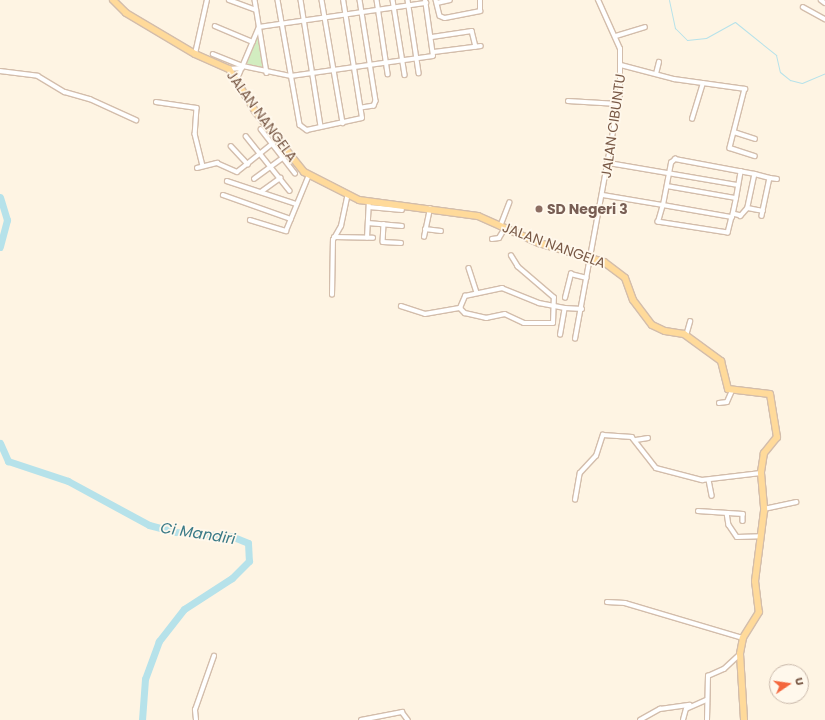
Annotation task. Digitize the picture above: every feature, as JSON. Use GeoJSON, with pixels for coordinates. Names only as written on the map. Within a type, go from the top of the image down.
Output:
{"type":"FeatureCollection","features":[{"type":"Feature","properties":{"kind":"main road","name":"JALAN NANGELA"},"geometry":{"type":"LineString","coordinates":[[113,0],[126,13],[195,54],[229,68],[275,142],[286,156],[308,174],[319,177],[347,197],[369,205],[430,209],[478,216],[539,243],[592,256],[622,274],[636,305],[652,324],[686,336],[721,361],[726,386],[732,391]]}},
{"type":"Feature","properties":{"kind":"main road"},"geometry":{"type":"LineString","coordinates":[[732,391],[767,393],[771,397],[777,437],[764,453],[761,473],[764,508],[756,574],[759,612],[743,638],[740,654],[744,720]]}},
{"type":"Feature","properties":{"kind":"street"},"geometry":{"type":"LineString","coordinates":[[195,54],[207,0]]}},
{"type":"Feature","properties":{"kind":"street"},"geometry":{"type":"LineString","coordinates":[[229,0],[256,10]]}},
{"type":"Feature","properties":{"kind":"street"},"geometry":{"type":"LineString","coordinates":[[255,0],[267,73]]}},
{"type":"Feature","properties":{"kind":"street"},"geometry":{"type":"LineString","coordinates":[[278,0],[301,127],[321,126],[361,119],[361,108],[355,67],[343,0]]}},
{"type":"Feature","properties":{"kind":"street"},"geometry":{"type":"LineString","coordinates":[[301,0],[321,126]]}},
{"type":"Feature","properties":{"kind":"street"},"geometry":{"type":"LineString","coordinates":[[322,0],[343,123]]}},
{"type":"Feature","properties":{"kind":"street"},"geometry":{"type":"LineString","coordinates":[[360,0],[376,103],[361,108]]}},
{"type":"Feature","properties":{"kind":"street"},"geometry":{"type":"LineString","coordinates":[[377,0],[388,74]]}},
{"type":"Feature","properties":{"kind":"street"},"geometry":{"type":"LineString","coordinates":[[393,0],[405,75]]}},
{"type":"Feature","properties":{"kind":"street"},"geometry":{"type":"LineString","coordinates":[[408,0],[419,73]]}},
{"type":"Feature","properties":{"kind":"street"},"geometry":{"type":"LineString","coordinates":[[450,0],[436,1],[442,18],[481,10],[480,0]]}},
{"type":"Feature","properties":{"kind":"street","name":"JALAN CIBUNTU"},"geometry":{"type":"LineString","coordinates":[[575,339],[609,163],[618,104],[621,65],[616,36],[599,0]]}},
{"type":"Feature","properties":{"kind":"street"},"geometry":{"type":"LineString","coordinates":[[821,0],[825,3]]}},
{"type":"Feature","properties":{"kind":"street"},"geometry":{"type":"LineString","coordinates":[[213,54],[242,67],[267,73],[291,76],[418,59],[433,56],[434,52],[425,2],[304,22],[259,27]]}},
{"type":"Feature","properties":{"kind":"street"},"geometry":{"type":"LineString","coordinates":[[803,7],[825,18]]}},
{"type":"Feature","properties":{"kind":"street"},"geometry":{"type":"LineString","coordinates":[[215,26],[253,42]]}},
{"type":"Feature","properties":{"kind":"street"},"geometry":{"type":"LineString","coordinates":[[237,79],[259,27]]}},
{"type":"Feature","properties":{"kind":"street"},"geometry":{"type":"LineString","coordinates":[[616,36],[645,27]]}},
{"type":"Feature","properties":{"kind":"street"},"geometry":{"type":"LineString","coordinates":[[432,37],[472,31],[476,47]]}},
{"type":"Feature","properties":{"kind":"street"},"geometry":{"type":"LineString","coordinates":[[434,52],[481,46]]}},
{"type":"Feature","properties":{"kind":"street"},"geometry":{"type":"LineString","coordinates":[[656,74],[659,62]]}},
{"type":"Feature","properties":{"kind":"street"},"geometry":{"type":"LineString","coordinates":[[621,65],[703,84],[745,89],[730,149],[755,156]]}},
{"type":"Feature","properties":{"kind":"street"},"geometry":{"type":"LineString","coordinates":[[229,68],[242,67]]}},
{"type":"Feature","properties":{"kind":"street"},"geometry":{"type":"LineString","coordinates":[[0,71],[38,76],[65,92],[90,99],[136,120]]}},
{"type":"Feature","properties":{"kind":"street"},"geometry":{"type":"LineString","coordinates":[[692,119],[703,84]]}},
{"type":"Feature","properties":{"kind":"street"},"geometry":{"type":"LineString","coordinates":[[568,101],[618,104]]}},
{"type":"Feature","properties":{"kind":"street"},"geometry":{"type":"LineString","coordinates":[[156,102],[197,108],[195,134],[203,166]]}},
{"type":"Feature","properties":{"kind":"street"},"geometry":{"type":"LineString","coordinates":[[197,168],[219,163],[236,173],[275,142],[261,129]]}},
{"type":"Feature","properties":{"kind":"street"},"geometry":{"type":"LineString","coordinates":[[734,132],[755,139]]}},
{"type":"Feature","properties":{"kind":"street"},"geometry":{"type":"LineString","coordinates":[[246,136],[290,191]]}},
{"type":"Feature","properties":{"kind":"street"},"geometry":{"type":"LineString","coordinates":[[231,146],[248,164]]}},
{"type":"Feature","properties":{"kind":"street"},"geometry":{"type":"LineString","coordinates":[[254,179],[272,168],[286,156],[294,173]]}},
{"type":"Feature","properties":{"kind":"street"},"geometry":{"type":"LineString","coordinates":[[741,171],[728,233],[658,222],[669,173],[675,159],[741,171],[777,179]]}},
{"type":"Feature","properties":{"kind":"street"},"geometry":{"type":"LineString","coordinates":[[609,163],[738,185]]}},
{"type":"Feature","properties":{"kind":"street"},"geometry":{"type":"LineString","coordinates":[[250,220],[284,232],[291,219],[308,174]]}},
{"type":"Feature","properties":{"kind":"street"},"geometry":{"type":"LineString","coordinates":[[603,195],[663,205],[742,215],[748,208],[755,174]]}},
{"type":"Feature","properties":{"kind":"street"},"geometry":{"type":"LineString","coordinates":[[261,192],[280,178]]}},
{"type":"Feature","properties":{"kind":"street"},"geometry":{"type":"LineString","coordinates":[[762,216],[770,178]]}},
{"type":"Feature","properties":{"kind":"street"},"geometry":{"type":"LineString","coordinates":[[227,181],[296,204]]}},
{"type":"Feature","properties":{"kind":"street"},"geometry":{"type":"LineString","coordinates":[[667,186],[736,198]]}},
{"type":"Feature","properties":{"kind":"street"},"geometry":{"type":"LineString","coordinates":[[222,195],[291,219]]}},
{"type":"Feature","properties":{"kind":"street"},"geometry":{"type":"LineString","coordinates":[[332,295],[334,237],[341,226],[347,197]]}},
{"type":"Feature","properties":{"kind":"street"},"geometry":{"type":"LineString","coordinates":[[492,239],[499,238],[509,203]]}},
{"type":"Feature","properties":{"kind":"street"},"geometry":{"type":"LineString","coordinates":[[367,238],[369,205],[402,210]]}},
{"type":"Feature","properties":{"kind":"street"},"geometry":{"type":"LineString","coordinates":[[748,208],[763,211]]}},
{"type":"Feature","properties":{"kind":"street"},"geometry":{"type":"LineString","coordinates":[[424,237],[430,209]]}},
{"type":"Feature","properties":{"kind":"street"},"geometry":{"type":"LineString","coordinates":[[368,223],[402,226]]}},
{"type":"Feature","properties":{"kind":"street"},"geometry":{"type":"LineString","coordinates":[[384,224],[383,242],[401,243]]}},
{"type":"Feature","properties":{"kind":"street"},"geometry":{"type":"LineString","coordinates":[[425,229],[441,231]]}},
{"type":"Feature","properties":{"kind":"street"},"geometry":{"type":"LineString","coordinates":[[334,237],[373,238]]}},
{"type":"Feature","properties":{"kind":"street"},"geometry":{"type":"LineString","coordinates":[[460,308],[465,314],[486,318],[505,314],[524,323],[551,324],[554,298],[518,267],[511,256]]}},
{"type":"Feature","properties":{"kind":"street"},"geometry":{"type":"LineString","coordinates":[[469,268],[477,292]]}},
{"type":"Feature","properties":{"kind":"street"},"geometry":{"type":"LineString","coordinates":[[565,298],[571,274],[587,278]]}},
{"type":"Feature","properties":{"kind":"street"},"geometry":{"type":"LineString","coordinates":[[460,308],[465,296],[477,292],[506,288],[553,306],[582,309]]}},
{"type":"Feature","properties":{"kind":"street"},"geometry":{"type":"LineString","coordinates":[[401,306],[425,314],[460,308]]}},
{"type":"Feature","properties":{"kind":"street"},"geometry":{"type":"LineString","coordinates":[[560,334],[565,308]]}},
{"type":"Feature","properties":{"kind":"street"},"geometry":{"type":"LineString","coordinates":[[686,336],[690,322]]}},
{"type":"Feature","properties":{"kind":"street"},"geometry":{"type":"LineString","coordinates":[[719,403],[727,402],[732,391]]}},
{"type":"Feature","properties":{"kind":"street"},"geometry":{"type":"LineString","coordinates":[[575,500],[580,473],[596,456],[603,435],[636,440],[648,438]]}},
{"type":"Feature","properties":{"kind":"street"},"geometry":{"type":"LineString","coordinates":[[636,440],[657,468],[709,480],[761,473]]}},
{"type":"Feature","properties":{"kind":"street"},"geometry":{"type":"LineString","coordinates":[[709,480],[712,496]]}},
{"type":"Feature","properties":{"kind":"street"},"geometry":{"type":"LineString","coordinates":[[764,508],[796,502]]}},
{"type":"Feature","properties":{"kind":"street"},"geometry":{"type":"LineString","coordinates":[[698,511],[743,514],[743,521]]}},
{"type":"Feature","properties":{"kind":"street"},"geometry":{"type":"LineString","coordinates":[[727,513],[729,525],[736,536],[761,536]]}},
{"type":"Feature","properties":{"kind":"street"},"geometry":{"type":"LineString","coordinates":[[607,602],[625,603],[743,638]]}},
{"type":"Feature","properties":{"kind":"street"},"geometry":{"type":"LineString","coordinates":[[707,720],[706,700],[708,676],[724,669],[740,654]]}},
{"type":"Feature","properties":{"kind":"street"},"geometry":{"type":"LineString","coordinates":[[196,720],[194,710],[214,656]]}},
{"type":"Feature","properties":{"kind":"street"},"geometry":{"type":"LineString","coordinates":[[640,720],[660,709],[690,705],[706,700]]}},
{"type":"Feature","properties":{"kind":"street"},"geometry":{"type":"LineString","coordinates":[[683,720],[690,705]]}},
{"type":"Feature","properties":{"kind":"street"},"geometry":{"type":"LineString","coordinates":[[361,720],[402,712],[408,720]]}},
{"type":"Feature","properties":{"kind":"green space"},"geometry":{"type":"Polygon","coordinates":[[[258,33],[264,65],[260,69],[246,63],[258,33]]]}},
{"type":"Feature","properties":{"kind":"waterway"},"geometry":{"type":"LineString","coordinates":[[669,0],[675,28],[687,40],[706,38],[735,22],[776,55],[780,72],[790,80],[802,83],[825,73]]}},
{"type":"Feature","properties":{"kind":"waterway","name":"Ci Mandiri"},"geometry":{"type":"LineString","coordinates":[[0,197],[7,220],[0,247]]}},
{"type":"Feature","properties":{"kind":"waterway","name":"Ci Mandiri"},"geometry":{"type":"LineString","coordinates":[[0,443],[8,461],[68,481],[149,525],[175,532],[231,536],[248,543],[249,561],[232,578],[184,609],[159,641],[145,679],[142,720]]}},
{"type":"Feature","properties":{"kind":"place","name":"SD Negeri 3"},"geometry":{"type":"Point","coordinates":[539,209]}}]}
